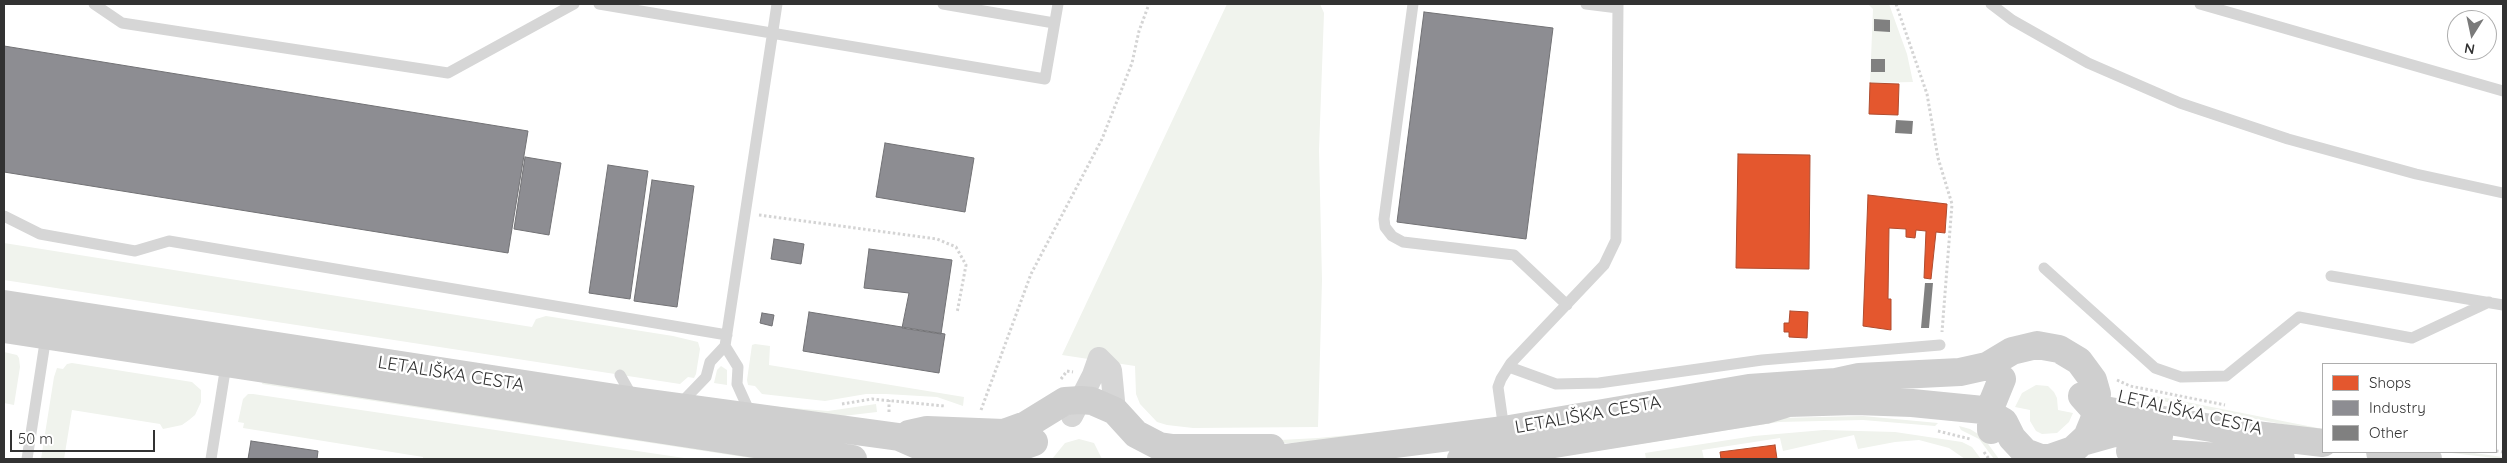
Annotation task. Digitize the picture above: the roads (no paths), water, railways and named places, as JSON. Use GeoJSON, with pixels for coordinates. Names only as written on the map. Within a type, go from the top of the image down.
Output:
{"type":"FeatureCollection","features":[{"type":"Feature","properties":{"kind":"main road","name":"LETALIŠKA CESTA"},"geometry":{"type":"LineString","coordinates":[[4,304],[635,402],[752,418],[894,424],[927,430],[1004,432],[1022,427],[1069,400],[1092,401],[1115,410],[1143,452]]}},
{"type":"Feature","properties":{"kind":"main road","name":"LETALIŠKA CESTA"},"geometry":{"type":"LineString","coordinates":[[4,329],[226,365],[853,459]]}},
{"type":"Feature","properties":{"kind":"main road","name":"LETALIŠKA CESTA"},"geometry":{"type":"LineString","coordinates":[[1460,459],[1730,391],[1836,382],[1859,376],[1970,370],[1992,364],[2020,348],[2037,345],[2052,347],[2071,355],[2088,373],[2096,397],[2085,451]]}},
{"type":"Feature","properties":{"kind":"main road","name":"LETALIŠKA CESTA"},"geometry":{"type":"LineString","coordinates":[[1836,382],[1859,386],[1967,388],[2002,379],[2026,363],[2034,361],[2052,363],[2066,372],[2084,400],[2096,397],[2247,434],[2284,448]]}},
{"type":"Feature","properties":{"kind":"main road"},"geometry":{"type":"LineString","coordinates":[[2002,379],[1995,393],[1983,432],[1994,441],[2008,459]]}},
{"type":"Feature","properties":{"kind":"main road","name":"LETALIŠKA CESTA"},"geometry":{"type":"LineString","coordinates":[[894,424],[924,448],[976,453],[1030,450],[1069,400]]}},
{"type":"Feature","properties":{"kind":"main road","name":"LETALIŠKA CESTA"},"geometry":{"type":"LineString","coordinates":[[1069,400],[1082,415],[1099,419],[1143,452]]}},
{"type":"Feature","properties":{"kind":"main road","name":"LETALIŠKA CESTA"},"geometry":{"type":"LineString","coordinates":[[1143,452],[1159,446],[1173,448],[1340,450],[1507,447],[1765,410],[1789,412],[1856,410],[1962,420],[1978,424],[1983,432],[2004,422],[2012,438],[2025,452],[2041,458],[2057,458],[2073,450],[2251,459]]}},
{"type":"Feature","properties":{"kind":"main road","name":"LETALIŠKA CESTA"},"geometry":{"type":"LineString","coordinates":[[2085,451],[2105,435],[2123,432],[2234,446],[2284,448],[2322,443]]}},
{"type":"Feature","properties":{"kind":"main road","name":"LETALIŠKA CESTA"},"geometry":{"type":"LineString","coordinates":[[1248,459],[1286,458],[1340,450]]}},
{"type":"Feature","properties":{"kind":"main road"},"geometry":{"type":"LineString","coordinates":[[2387,453],[2428,459]]}},
{"type":"Feature","properties":{"kind":"street"},"geometry":{"type":"LineString","coordinates":[[1069,400],[1099,358],[1111,370],[1115,410]]}},
{"type":"Feature","properties":{"kind":"lane"},"geometry":{"type":"LineString","coordinates":[[94,4],[122,23],[448,72],[574,4]]}},
{"type":"Feature","properties":{"kind":"lane"},"geometry":{"type":"LineString","coordinates":[[599,4],[1045,79],[1058,4]]}},
{"type":"Feature","properties":{"kind":"lane"},"geometry":{"type":"LineString","coordinates":[[677,407],[706,377],[710,362],[726,340],[777,4]]}},
{"type":"Feature","properties":{"kind":"lane"},"geometry":{"type":"LineString","coordinates":[[943,4],[1054,23]]}},
{"type":"Feature","properties":{"kind":"lane"},"geometry":{"type":"LineString","coordinates":[[1413,4],[1384,219],[1385,227],[1392,236],[1403,242],[1514,255],[1567,305]]}},
{"type":"Feature","properties":{"kind":"lane"},"geometry":{"type":"LineString","coordinates":[[1507,447],[1498,387],[1509,367],[1604,265],[1616,240],[1618,6],[1586,4]]}},
{"type":"Feature","properties":{"kind":"lane"},"geometry":{"type":"LineString","coordinates":[[1991,4],[2012,20],[2088,63],[2180,103],[2288,139],[2416,174],[2503,192]]}},
{"type":"Feature","properties":{"kind":"lane"},"geometry":{"type":"LineString","coordinates":[[2200,4],[2503,91]]}},
{"type":"Feature","properties":{"kind":"lane"},"geometry":{"type":"LineString","coordinates":[[4,216],[40,234],[135,251],[169,241],[726,340]]}},
{"type":"Feature","properties":{"kind":"lane"},"geometry":{"type":"LineString","coordinates":[[2044,268],[2155,368],[2181,377],[2226,376],[2299,317],[2412,338],[2490,302]]}},
{"type":"Feature","properties":{"kind":"lane"},"geometry":{"type":"LineString","coordinates":[[2331,276],[2503,305]]}},
{"type":"Feature","properties":{"kind":"lane"},"geometry":{"type":"LineString","coordinates":[[27,459],[46,336]]}},
{"type":"Feature","properties":{"kind":"lane"},"geometry":{"type":"LineString","coordinates":[[726,340],[738,367],[737,384],[752,418]]}},
{"type":"Feature","properties":{"kind":"lane"},"geometry":{"type":"LineString","coordinates":[[1509,367],[1556,384],[1599,383],[1762,360],[1940,345]]}},
{"type":"Feature","properties":{"kind":"lane"},"geometry":{"type":"LineString","coordinates":[[211,459],[226,365]]}},
{"type":"Feature","properties":{"kind":"lane"},"geometry":{"type":"LineString","coordinates":[[620,375],[635,402]]}}]}
